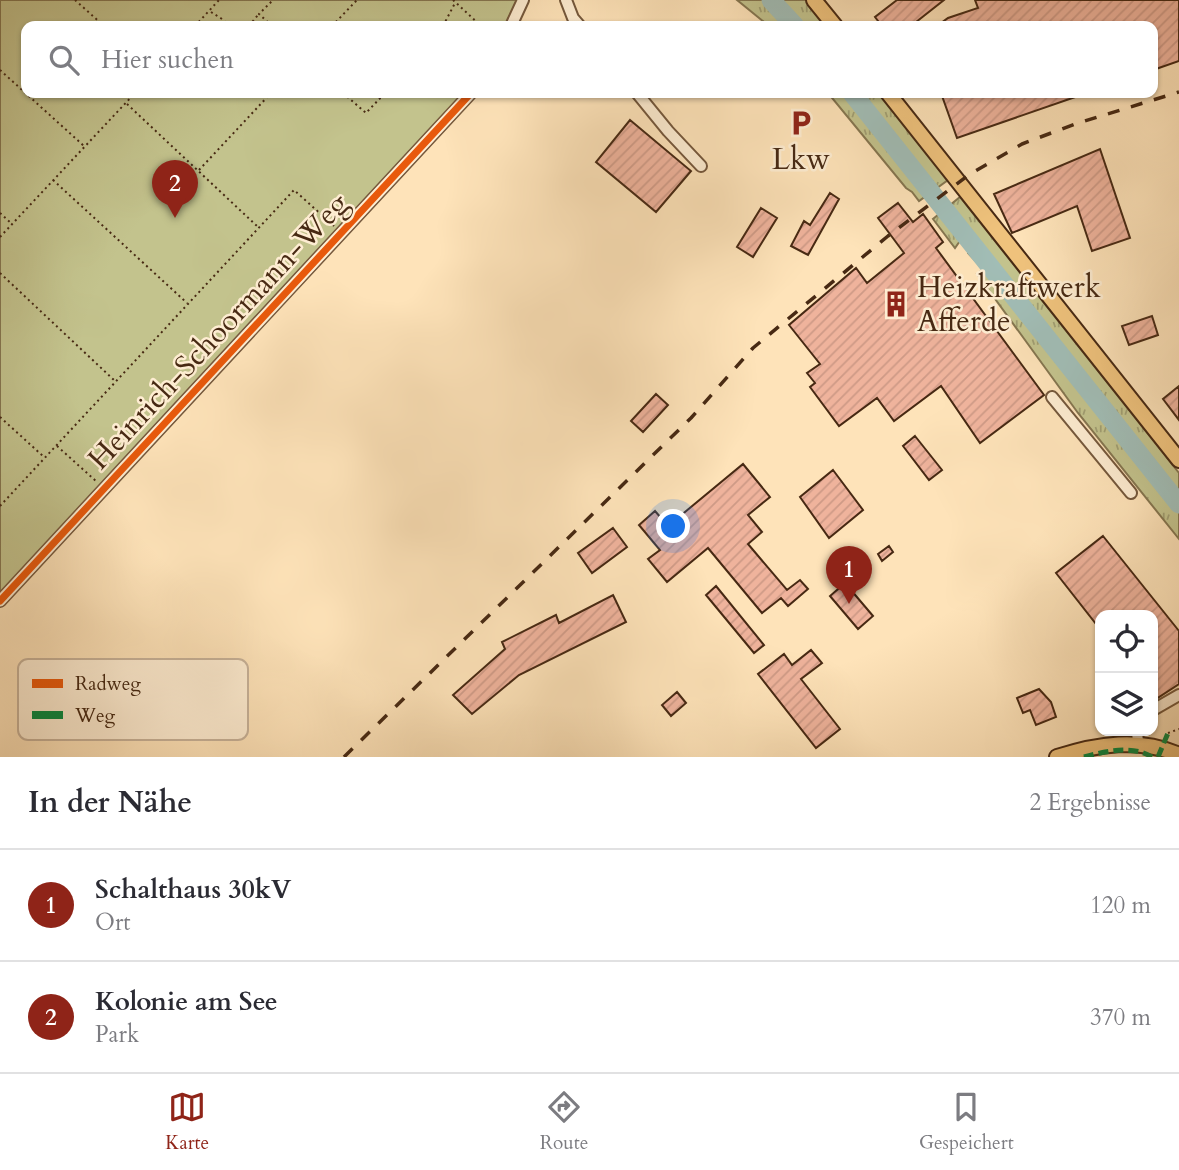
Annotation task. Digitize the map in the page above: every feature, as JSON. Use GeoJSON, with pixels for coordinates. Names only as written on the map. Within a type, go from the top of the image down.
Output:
{"type":"FeatureCollection","features":[{"type":"Feature","properties":{"kind":"main road"},"geometry":{"type":"LineString","coordinates":[[814,0],[831,21]]}},
{"type":"Feature","properties":{"kind":"main road"},"geometry":{"type":"LineString","coordinates":[[892,98],[1179,460]]}},
{"type":"Feature","properties":{"kind":"main road"},"geometry":{"type":"LineString","coordinates":[[1057,757],[1137,737],[1179,755]]}},
{"type":"Feature","properties":{"kind":"street"},"geometry":{"type":"LineString","coordinates":[[513,21],[523,0]]}},
{"type":"Feature","properties":{"kind":"street"},"geometry":{"type":"LineString","coordinates":[[566,0],[576,21]]}},
{"type":"Feature","properties":{"kind":"street","name":"Heinrich-Schoormann-Weg"},"geometry":{"type":"LineString","coordinates":[[0,601],[466,98]]}},
{"type":"Feature","properties":{"kind":"street"},"geometry":{"type":"LineString","coordinates":[[641,98],[701,166]]}},
{"type":"Feature","properties":{"kind":"street"},"geometry":{"type":"LineString","coordinates":[[1052,397],[1131,493]]}},
{"type":"Feature","properties":{"kind":"street"},"geometry":{"type":"LineString","coordinates":[[1158,707],[1179,695]]}},
{"type":"Feature","properties":{"kind":"path"},"geometry":{"type":"LineString","coordinates":[[75,0],[98,21]]}},
{"type":"Feature","properties":{"kind":"path"},"geometry":{"type":"LineString","coordinates":[[200,21],[219,0]]}},
{"type":"Feature","properties":{"kind":"path"},"geometry":{"type":"LineString","coordinates":[[253,21],[273,0]]}},
{"type":"Feature","properties":{"kind":"path"},"geometry":{"type":"LineString","coordinates":[[337,21],[357,0]]}},
{"type":"Feature","properties":{"kind":"path"},"geometry":{"type":"LineString","coordinates":[[445,21],[454,1],[476,21]]}},
{"type":"Feature","properties":{"kind":"path"},"geometry":{"type":"LineString","coordinates":[[209,11],[224,21]]}},
{"type":"Feature","properties":{"kind":"path"},"geometry":{"type":"LineString","coordinates":[[258,14],[266,21]]}},
{"type":"Feature","properties":{"kind":"path"},"geometry":{"type":"LineString","coordinates":[[0,70],[21,89]]}},
{"type":"Feature","properties":{"kind":"path"},"geometry":{"type":"LineString","coordinates":[[31,98],[84,146]]}},
{"type":"Feature","properties":{"kind":"path"},"geometry":{"type":"LineString","coordinates":[[0,237],[130,98]]}},
{"type":"Feature","properties":{"kind":"path"},"geometry":{"type":"LineString","coordinates":[[198,171],[266,98]]}},
{"type":"Feature","properties":{"kind":"path"},"geometry":{"type":"LineString","coordinates":[[349,98],[366,113],[380,98]]}},
{"type":"Feature","properties":{"kind":"path"},"geometry":{"type":"LineString","coordinates":[[125,103],[259,228]]}},
{"type":"Feature","properties":{"kind":"path"},"geometry":{"type":"LineString","coordinates":[[53,180],[188,304]]}},
{"type":"Feature","properties":{"kind":"path"},"geometry":{"type":"LineString","coordinates":[[0,506],[295,190],[340,232]]}},
{"type":"Feature","properties":{"kind":"path"},"geometry":{"type":"LineString","coordinates":[[0,213],[12,224]]}},
{"type":"Feature","properties":{"kind":"path"},"geometry":{"type":"LineString","coordinates":[[0,273],[116,381]]}},
{"type":"Feature","properties":{"kind":"path"},"geometry":{"type":"LineString","coordinates":[[0,417],[44,458]]}},
{"type":"Feature","properties":{"kind":"path"},"geometry":{"type":"LineString","coordinates":[[56,446],[104,489]]}},
{"type":"Feature","properties":{"kind":"path"},"geometry":{"type":"LineString","coordinates":[[1168,733],[1179,729]]}},
{"type":"Feature","properties":{"kind":"green space"},"geometry":{"type":"Polygon","coordinates":[[[0,0],[517,0],[507,21],[21,21],[21,98],[462,98],[0,594],[0,0]]]}},
{"type":"Feature","properties":{"kind":"green space"},"geometry":{"type":"Polygon","coordinates":[[[737,0],[808,0],[824,21],[763,21],[737,0]]]}},
{"type":"Feature","properties":{"kind":"green space"},"geometry":{"type":"Polygon","coordinates":[[[832,98],[884,98],[948,180],[919,201],[832,98]]]}},
{"type":"Feature","properties":{"kind":"green space"},"geometry":{"type":"Polygon","coordinates":[[[960,197],[1179,473],[1179,539],[1078,413],[977,274],[983,269],[968,253],[970,246],[962,238],[955,248],[933,219],[960,197]]]}},
{"type":"Feature","properties":{"kind":"building"},"geometry":{"type":"Polygon","coordinates":[[[897,0],[944,0],[917,21],[878,21],[875,17],[897,0]]]}},
{"type":"Feature","properties":{"kind":"building"},"geometry":{"type":"Polygon","coordinates":[[[975,0],[1179,0],[1179,61],[1158,68],[1158,21],[944,21],[978,8],[975,0]]]}},
{"type":"Feature","properties":{"kind":"building"},"geometry":{"type":"Polygon","coordinates":[[[943,98],[1072,98],[957,138],[943,98]]]}},
{"type":"Feature","properties":{"kind":"building"},"geometry":{"type":"Polygon","coordinates":[[[630,120],[691,171],[656,212],[596,162],[630,120]]]}},
{"type":"Feature","properties":{"kind":"building"},"geometry":{"type":"Polygon","coordinates":[[[1100,149],[1130,238],[1092,251],[1077,206],[1012,233],[994,194],[1100,149]]]}},
{"type":"Feature","properties":{"kind":"building"},"geometry":{"type":"Polygon","coordinates":[[[830,193],[839,199],[808,255],[791,246],[804,221],[810,225],[830,193]]]}},
{"type":"Feature","properties":{"kind":"building","name":"Heizkraftwerk Afferde"},"geometry":{"type":"Polygon","coordinates":[[[898,203],[913,222],[923,214],[943,242],[936,248],[1044,395],[980,443],[941,386],[894,421],[877,398],[839,426],[810,387],[815,383],[807,373],[820,364],[789,325],[856,268],[867,283],[904,253],[878,218],[898,203]]]}},
{"type":"Feature","properties":{"kind":"building"},"geometry":{"type":"Polygon","coordinates":[[[761,208],[777,218],[753,257],[737,247],[761,208]]]}},
{"type":"Feature","properties":{"kind":"building"},"geometry":{"type":"Polygon","coordinates":[[[1152,316],[1158,335],[1129,345],[1122,326],[1152,316]]]}},
{"type":"Feature","properties":{"kind":"building"},"geometry":{"type":"Polygon","coordinates":[[[1179,386],[1179,420],[1163,399],[1179,386]]]}},
{"type":"Feature","properties":{"kind":"building"},"geometry":{"type":"Polygon","coordinates":[[[656,394],[668,405],[643,432],[631,421],[656,394]]]}},
{"type":"Feature","properties":{"kind":"building"},"geometry":{"type":"Polygon","coordinates":[[[915,436],[942,470],[929,480],[903,446],[915,436]]]}},
{"type":"Feature","properties":{"kind":"building"},"geometry":{"type":"Polygon","coordinates":[[[743,464],[770,497],[748,515],[762,532],[748,544],[787,590],[800,580],[808,589],[788,606],[781,598],[762,613],[708,548],[667,582],[648,559],[660,550],[639,525],[655,511],[668,526],[743,464]]]}},
{"type":"Feature","properties":{"kind":"building"},"geometry":{"type":"Polygon","coordinates":[[[833,470],[863,510],[829,538],[800,497],[833,470]]]}},
{"type":"Feature","properties":{"kind":"building"},"geometry":{"type":"Polygon","coordinates":[[[613,528],[627,547],[592,573],[578,553],[613,528]]]}},
{"type":"Feature","properties":{"kind":"building"},"geometry":{"type":"Polygon","coordinates":[[[1103,536],[1179,631],[1179,684],[1158,698],[1158,610],[1095,610],[1095,623],[1056,573],[1103,536]]]}},
{"type":"Feature","properties":{"kind":"building"},"geometry":{"type":"Polygon","coordinates":[[[889,546],[893,552],[882,561],[878,554],[889,546]]]}},
{"type":"Feature","properties":{"kind":"building"},"geometry":{"type":"Polygon","coordinates":[[[845,583],[873,616],[858,629],[830,596],[845,583]]]}},
{"type":"Feature","properties":{"kind":"building"},"geometry":{"type":"Polygon","coordinates":[[[716,586],[764,645],[754,653],[706,595],[716,586]]]}},
{"type":"Feature","properties":{"kind":"building"},"geometry":{"type":"Polygon","coordinates":[[[613,595],[626,622],[519,675],[472,714],[453,695],[505,649],[502,642],[556,615],[559,623],[613,595]]]}},
{"type":"Feature","properties":{"kind":"building"},"geometry":{"type":"Polygon","coordinates":[[[811,650],[822,663],[801,679],[840,729],[816,748],[758,674],[784,654],[792,665],[811,650]]]}},
{"type":"Feature","properties":{"kind":"building"},"geometry":{"type":"Polygon","coordinates":[[[1039,689],[1051,702],[1056,717],[1036,725],[1030,710],[1023,713],[1017,698],[1039,689]]]}},
{"type":"Feature","properties":{"kind":"building"},"geometry":{"type":"Polygon","coordinates":[[[677,692],[686,703],[671,716],[662,705],[677,692]]]}},
{"type":"Feature","properties":{"kind":"waterway"},"geometry":{"type":"LineString","coordinates":[[771,0],[790,21]]}},
{"type":"Feature","properties":{"kind":"waterway"},"geometry":{"type":"LineString","coordinates":[[856,98],[1179,504]]}},
{"type":"Feature","properties":{"kind":"railway"},"geometry":{"type":"LineString","coordinates":[[344,757],[691,418],[753,348],[888,236],[970,174],[1022,144],[1075,124],[1179,92]]}},
{"type":"Feature","properties":{"kind":"marked path"},"geometry":{"type":"LineString","coordinates":[[1158,757],[1168,733]]}},
{"type":"Feature","properties":{"kind":"marked path"},"geometry":{"type":"LineString","coordinates":[[1084,757],[1128,750],[1152,757]]}},
{"type":"Feature","properties":{"kind":"cycle path"},"geometry":{"type":"LineString","coordinates":[[0,601],[466,98]]}},
{"type":"Feature","properties":{"kind":"place","name":"Lkw"},"geometry":{"type":"Point","coordinates":[801,123]}},
{"type":"Feature","properties":{"kind":"place","name":"Kolonie am See"},"geometry":{"type":"Point","coordinates":[175,218]}},
{"type":"Feature","properties":{"kind":"place","name":"Heizkraftwerk Afferde"},"geometry":{"type":"Point","coordinates":[896,304]}},
{"type":"Feature","properties":{"kind":"place","name":"Schalthaus 30kV"},"geometry":{"type":"Point","coordinates":[849,604]}}]}
